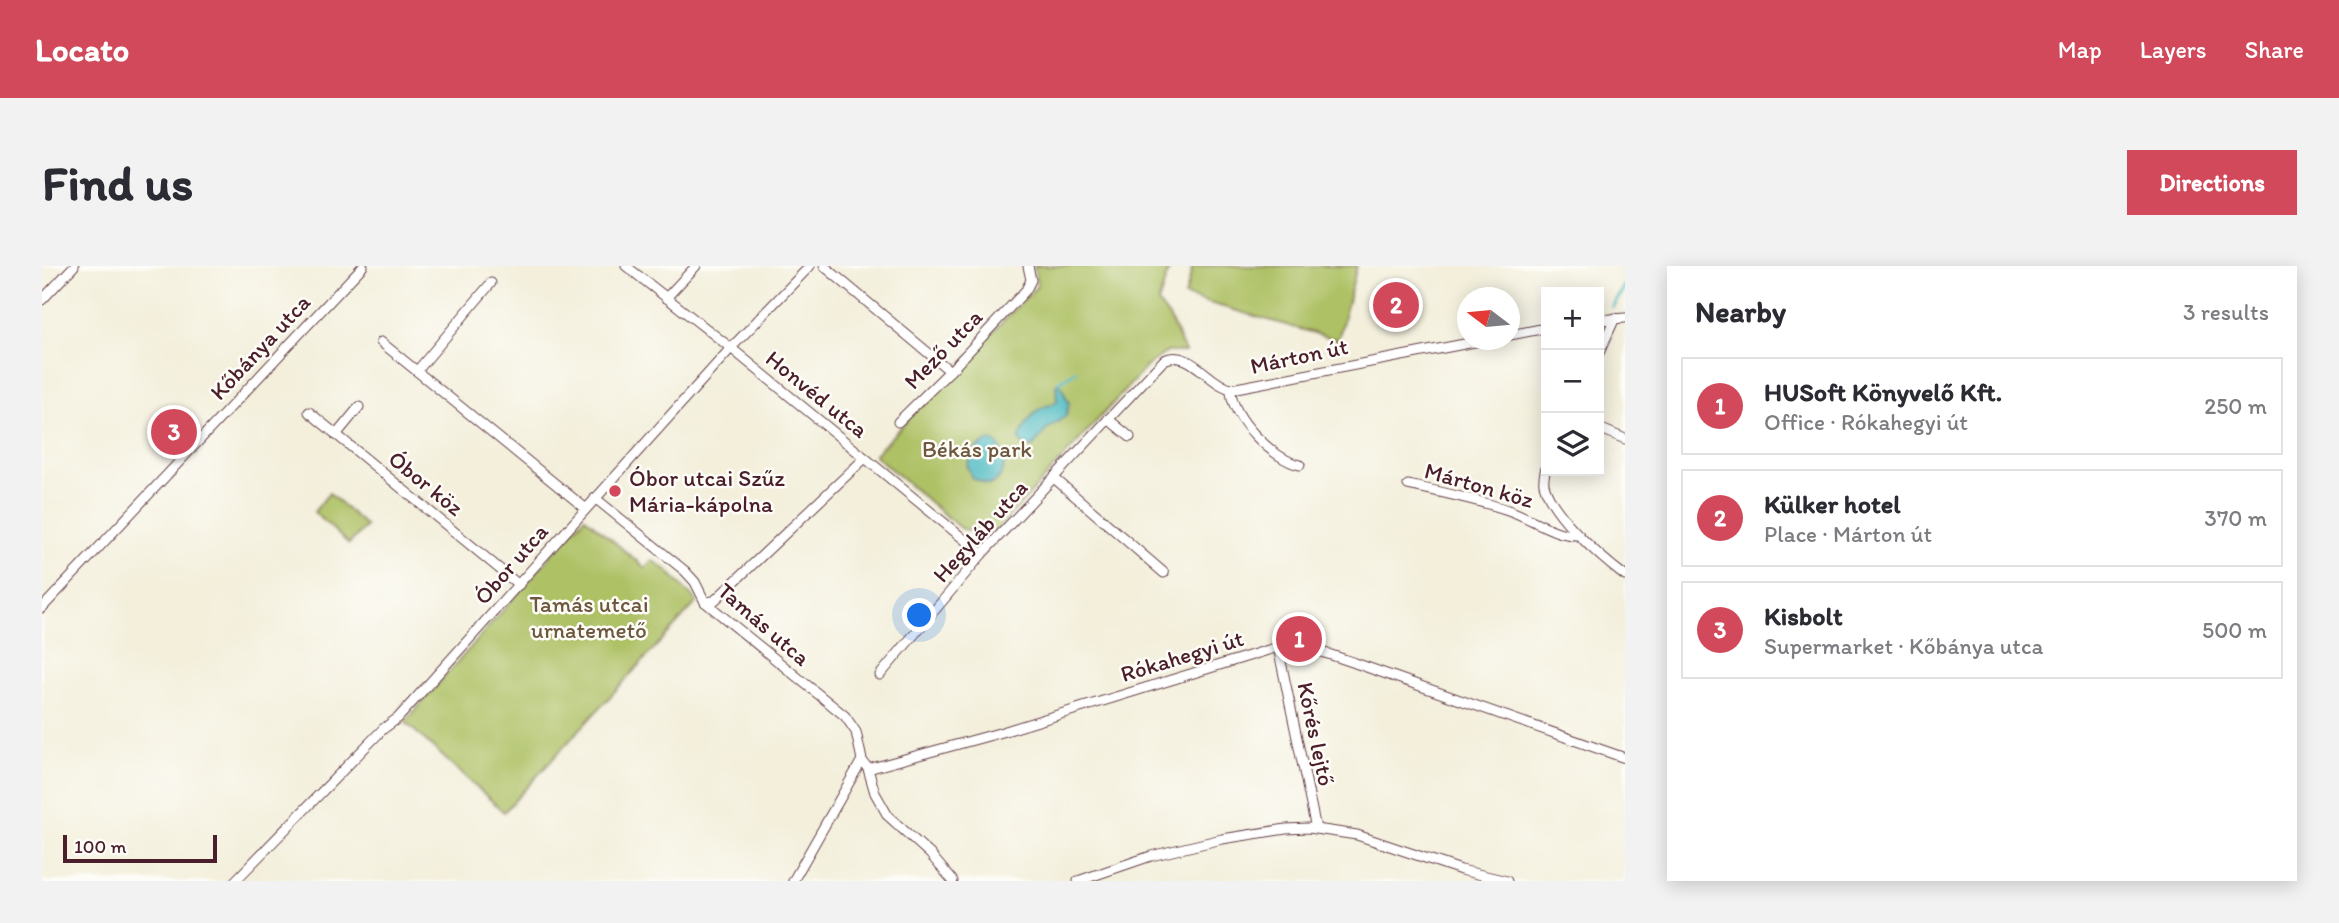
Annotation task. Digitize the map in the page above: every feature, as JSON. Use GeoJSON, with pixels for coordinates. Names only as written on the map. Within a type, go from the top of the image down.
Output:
{"type":"FeatureCollection","features":[{"type":"Feature","properties":{"kind":"street"},"geometry":{"type":"LineString","coordinates":[[42,300],[74,266]]}},
{"type":"Feature","properties":{"kind":"street","name":"Kőbánya utca"},"geometry":{"type":"LineString","coordinates":[[42,608],[363,266]]}},
{"type":"Feature","properties":{"kind":"street","name":"Honvéd utca"},"geometry":{"type":"LineString","coordinates":[[626,266],[731,348],[982,554]]}},
{"type":"Feature","properties":{"kind":"street"},"geometry":{"type":"LineString","coordinates":[[666,298],[696,266]]}},
{"type":"Feature","properties":{"kind":"street","name":"Óbor utca"},"geometry":{"type":"LineString","coordinates":[[235,881],[383,729],[398,718],[585,508],[810,266]]}},
{"type":"Feature","properties":{"kind":"street"},"geometry":{"type":"LineString","coordinates":[[824,266],[950,371]]}},
{"type":"Feature","properties":{"kind":"street","name":"Mező utca"},"geometry":{"type":"LineString","coordinates":[[898,422],[1026,290],[1031,280],[1028,266]]}},
{"type":"Feature","properties":{"kind":"street"},"geometry":{"type":"LineString","coordinates":[[417,371],[491,283]]}},
{"type":"Feature","properties":{"kind":"street"},"geometry":{"type":"LineString","coordinates":[[1601,350],[1620,318]]}},
{"type":"Feature","properties":{"kind":"street"},"geometry":{"type":"LineString","coordinates":[[1520,333],[1541,329]]}},
{"type":"Feature","properties":{"kind":"street"},"geometry":{"type":"LineString","coordinates":[[382,342],[585,508]]}},
{"type":"Feature","properties":{"kind":"street","name":"Márton út"},"geometry":{"type":"LineString","coordinates":[[1170,357],[1185,359],[1211,380],[1231,389],[1457,345]]}},
{"type":"Feature","properties":{"kind":"street","name":"Hegyláb utca"},"geometry":{"type":"LineString","coordinates":[[880,675],[982,554],[1157,366],[1170,357]]}},
{"type":"Feature","properties":{"kind":"street"},"geometry":{"type":"LineString","coordinates":[[1231,389],[1235,407],[1248,427],[1278,455],[1300,465]]}},
{"type":"Feature","properties":{"kind":"street"},"geometry":{"type":"LineString","coordinates":[[336,435],[359,407]]}},
{"type":"Feature","properties":{"kind":"street","name":"Óbor köz"},"geometry":{"type":"LineString","coordinates":[[309,412],[519,584]]}},
{"type":"Feature","properties":{"kind":"street"},"geometry":{"type":"LineString","coordinates":[[1108,419],[1130,437]]}},
{"type":"Feature","properties":{"kind":"street"},"geometry":{"type":"LineString","coordinates":[[1604,430],[1625,439]]}},
{"type":"Feature","properties":{"kind":"street"},"geometry":{"type":"LineString","coordinates":[[705,602],[714,601],[865,458]]}},
{"type":"Feature","properties":{"kind":"street"},"geometry":{"type":"LineString","coordinates":[[1545,476],[1544,484],[1550,497],[1579,535],[1625,576]]}},
{"type":"Feature","properties":{"kind":"street"},"geometry":{"type":"LineString","coordinates":[[1054,478],[1164,573]]}},
{"type":"Feature","properties":{"kind":"street","name":"Márton köz"},"geometry":{"type":"LineString","coordinates":[[1408,485],[1491,505],[1524,515],[1555,531],[1579,535]]}},
{"type":"Feature","properties":{"kind":"street","name":"Tamás utca"},"geometry":{"type":"LineString","coordinates":[[595,498],[685,571],[695,582],[705,602],[845,716],[856,732],[862,760],[868,769],[875,793],[888,816],[930,854],[953,881]]}},
{"type":"Feature","properties":{"kind":"street","name":"Rókahegyi út"},"geometry":{"type":"LineString","coordinates":[[868,769],[999,733],[1278,647],[1298,646],[1328,654],[1625,758]]}},
{"type":"Feature","properties":{"kind":"street","name":"Kőrés lejtő"},"geometry":{"type":"LineString","coordinates":[[1278,647],[1316,829]]}},
{"type":"Feature","properties":{"kind":"street"},"geometry":{"type":"LineString","coordinates":[[793,881],[862,760]]}},
{"type":"Feature","properties":{"kind":"street"},"geometry":{"type":"LineString","coordinates":[[1078,881],[1151,856],[1222,839],[1286,829],[1316,829],[1357,835],[1461,870],[1507,881]]}},
{"type":"Feature","properties":{"kind":"green space","name":"Békás park"},"geometry":{"type":"Polygon","coordinates":[[[1034,266],[1170,266],[1158,303],[1170,319],[1185,352],[1167,352],[1148,365],[997,530],[973,532],[960,528],[874,455],[1037,286],[1034,266]]]}},
{"type":"Feature","properties":{"kind":"green space"},"geometry":{"type":"Polygon","coordinates":[[[1193,266],[1357,266],[1338,340],[1185,296],[1193,266]]]}},
{"type":"Feature","properties":{"kind":"green space"},"geometry":{"type":"Polygon","coordinates":[[[329,493],[366,526],[349,544],[314,512],[329,493]]]}},
{"type":"Feature","properties":{"kind":"green space","name":"Tamás utcai urnatemető"},"geometry":{"type":"Polygon","coordinates":[[[585,517],[645,568],[652,560],[668,571],[697,602],[504,812],[405,722],[585,517]]]}},
{"type":"Feature","properties":{"kind":"water"},"geometry":{"type":"Polygon","coordinates":[[[1059,382],[1069,403],[1066,416],[1047,429],[1033,447],[1026,447],[1019,440],[1025,427],[1036,412],[1057,401],[1056,384],[1059,382]]]}},
{"type":"Feature","properties":{"kind":"water"},"geometry":{"type":"Polygon","coordinates":[[[991,440],[1001,450],[1004,463],[1000,476],[989,485],[972,478],[967,466],[976,450],[991,440]]]}},
{"type":"Feature","properties":{"kind":"waterway"},"geometry":{"type":"LineString","coordinates":[[1612,307],[1625,285]]}},
{"type":"Feature","properties":{"kind":"waterway"},"geometry":{"type":"LineString","coordinates":[[1059,382],[1076,371]]}},
{"type":"Feature","properties":{"kind":"place","name":"Külker hotel"},"geometry":{"type":"Point","coordinates":[1396,305]}},
{"type":"Feature","properties":{"kind":"place","name":"Kisbolt"},"geometry":{"type":"Point","coordinates":[174,432]}},
{"type":"Feature","properties":{"kind":"place","name":"Óbor utcai Szűz Mária-kápolna"},"geometry":{"type":"Point","coordinates":[615,491]}},
{"type":"Feature","properties":{"kind":"place","name":"HUSoft Könyvelő Kft."},"geometry":{"type":"Point","coordinates":[1299,639]}}]}
